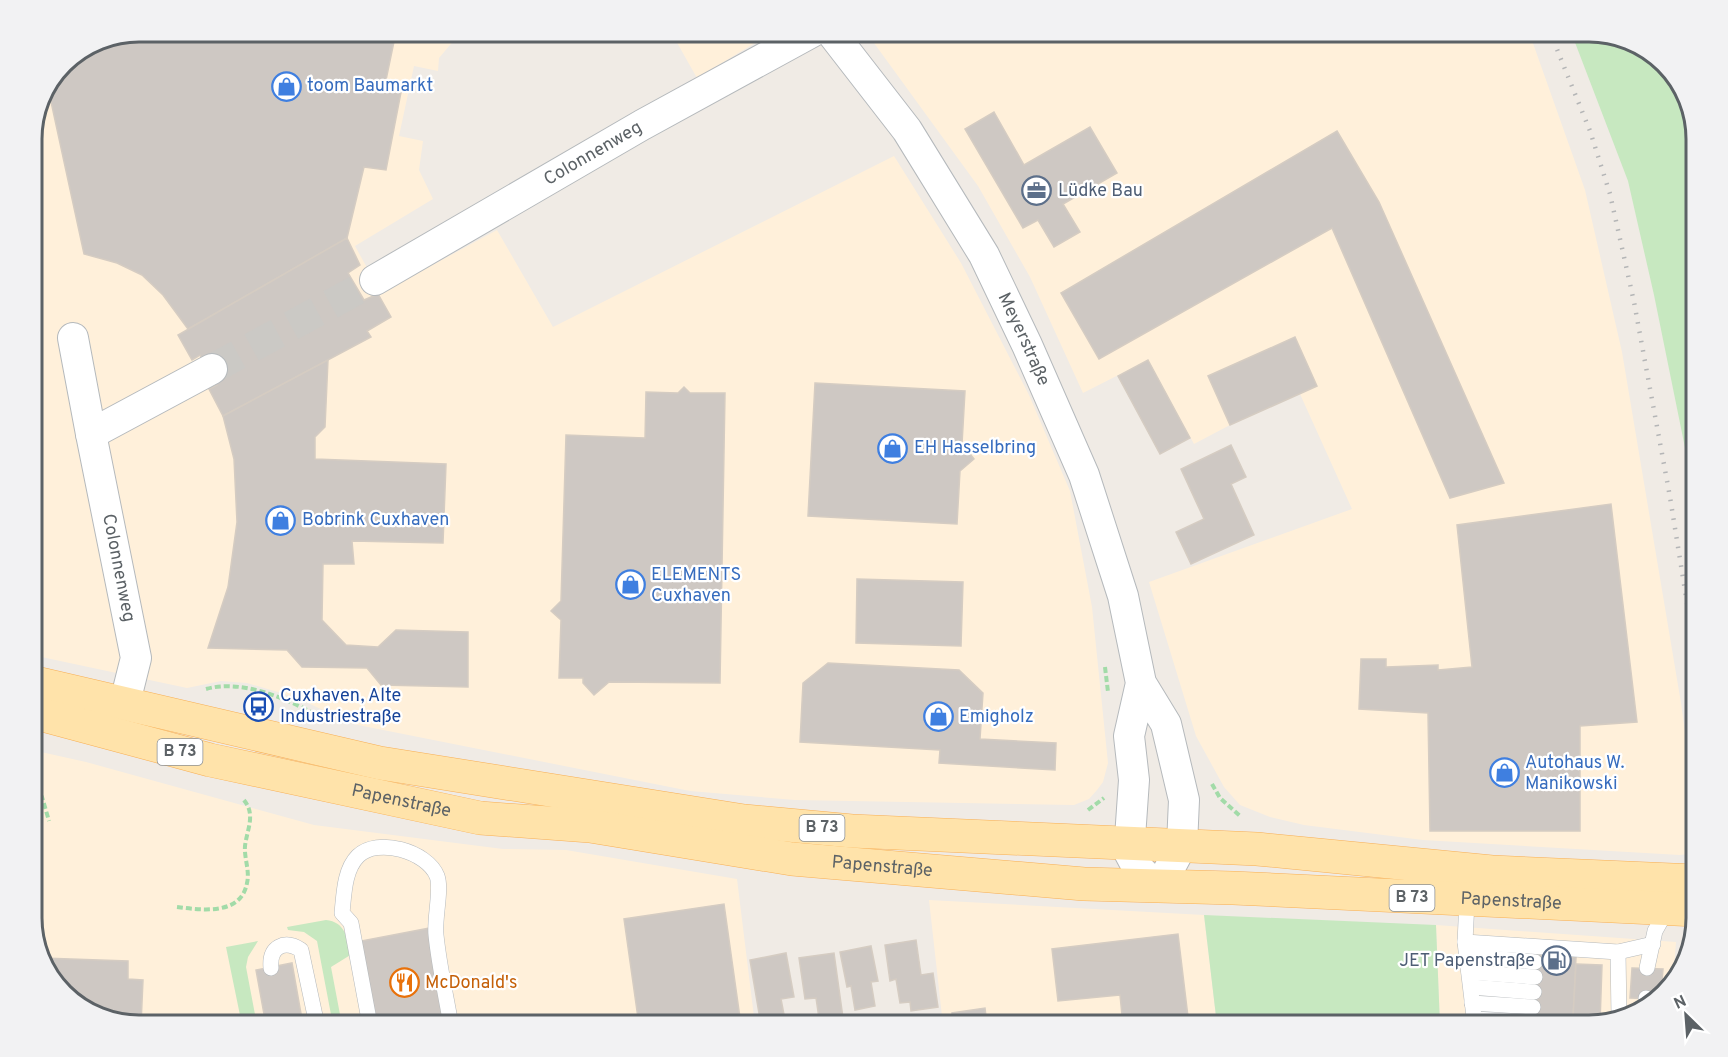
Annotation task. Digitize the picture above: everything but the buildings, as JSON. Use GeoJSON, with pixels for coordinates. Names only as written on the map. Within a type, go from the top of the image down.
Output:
{"type":"FeatureCollection","features":[{"type":"Feature","properties":{"kind":"main road","name":"Papenstraße"},"geometry":{"type":"LineString","coordinates":[[42,684],[380,763],[744,821],[852,831],[1257,849],[1492,872],[1686,882]]}},
{"type":"Feature","properties":{"kind":"main road","name":"Papenstraße"},"geometry":{"type":"LineString","coordinates":[[42,715],[210,760],[480,818],[590,826],[792,859],[1037,881],[1682,909]]}},
{"type":"Feature","properties":{"kind":"street","name":"Colonnenweg"},"geometry":{"type":"LineString","coordinates":[[375,280],[642,125],[794,42]]}},
{"type":"Feature","properties":{"kind":"street","name":"Meyerstraße"},"geometry":{"type":"LineString","coordinates":[[839,42],[901,122],[984,255],[1027,345],[1084,475],[1102,524],[1124,597],[1141,683],[1166,724],[1184,800],[1182,845],[1156,886],[1132,859],[1129,842],[1134,780],[1129,736],[1141,683]]}},
{"type":"Feature","properties":{"kind":"street","name":"Colonnenweg"},"geometry":{"type":"LineString","coordinates":[[73,338],[136,658],[125,702]]}},
{"type":"Feature","properties":{"kind":"street"},"geometry":{"type":"LineString","coordinates":[[92,434],[212,369]]}},
{"type":"Feature","properties":{"kind":"lane"},"geometry":{"type":"LineString","coordinates":[[368,1015],[351,923],[342,913],[345,885],[356,857],[368,849],[379,846],[411,854],[430,867],[437,877],[436,933],[449,1015]]}},
{"type":"Feature","properties":{"kind":"lane"},"geometry":{"type":"LineString","coordinates":[[1467,901],[1467,957],[1473,1009]]}},
{"type":"Feature","properties":{"kind":"lane"},"geometry":{"type":"LineString","coordinates":[[1647,968],[1655,931],[1682,909]]}},
{"type":"Feature","properties":{"kind":"lane"},"geometry":{"type":"LineString","coordinates":[[271,968],[272,954],[278,946],[287,944],[301,950],[315,1015]]}},
{"type":"Feature","properties":{"kind":"lane"},"geometry":{"type":"LineString","coordinates":[[1467,957],[1618,952],[1653,944]]}},
{"type":"Feature","properties":{"kind":"lane"},"geometry":{"type":"LineString","coordinates":[[1618,952],[1619,1010]]}},
{"type":"Feature","properties":{"kind":"lane"},"geometry":{"type":"LineString","coordinates":[[1467,957],[1534,992]]}},
{"type":"Feature","properties":{"kind":"lane"},"geometry":{"type":"LineString","coordinates":[[1473,1009],[1534,992]]}},
{"type":"Feature","properties":{"kind":"lane"},"geometry":{"type":"LineString","coordinates":[[1473,1009],[1534,992]]}},
{"type":"Feature","properties":{"kind":"path"},"geometry":{"type":"LineString","coordinates":[[42,797],[49,821]]}},
{"type":"Feature","properties":{"kind":"path"},"geometry":{"type":"LineString","coordinates":[[177,907],[222,908],[234,904],[244,893],[248,882],[245,846],[251,817],[250,809],[245,801]]}},
{"type":"Feature","properties":{"kind":"shaded area"},"geometry":{"type":"Polygon","coordinates":[[[139,42],[453,42],[439,58],[438,71],[414,66],[399,136],[423,141],[419,170],[433,199],[355,246],[381,293],[497,230],[553,327],[894,156],[961,263],[1029,395],[1070,491],[1092,607],[1108,763],[1103,782],[1097,790],[1089,799],[1074,805],[795,800],[690,791],[353,724],[295,697],[247,683],[221,681],[187,688],[42,657],[42,133],[45,114],[52,96],[75,66],[91,55],[120,44],[139,42]]]}},
{"type":"Feature","properties":{"kind":"shaded area"},"geometry":{"type":"Polygon","coordinates":[[[677,42],[756,42],[697,78],[677,42]]]}},
{"type":"Feature","properties":{"kind":"shaded area"},"geometry":{"type":"Polygon","coordinates":[[[873,42],[1533,42],[1585,190],[1622,352],[1686,739],[1686,854],[1423,840],[1304,825],[1270,817],[1240,805],[1224,787],[1196,736],[1149,582],[1352,509],[1300,394],[1230,425],[1194,444],[1148,360],[1083,393],[1030,277],[978,186],[873,42]]]}},
{"type":"Feature","properties":{"kind":"shaded area"},"geometry":{"type":"Polygon","coordinates":[[[42,752],[86,762],[314,825],[503,849],[566,850],[737,879],[754,1015],[139,1015],[114,1012],[91,1002],[70,987],[58,972],[47,949],[42,924],[42,752]]]}},
{"type":"Feature","properties":{"kind":"shaded area"},"geometry":{"type":"Polygon","coordinates":[[[929,900],[1204,915],[1216,1015],[942,1015],[929,900]]]}},
{"type":"Feature","properties":{"kind":"shaded area","name":"JET Papenstraße"},"geometry":{"type":"Polygon","coordinates":[[[1436,925],[1676,942],[1674,964],[1660,985],[1656,985],[1656,989],[1626,1008],[1589,1015],[1440,1015],[1436,925]]]}},
{"type":"Feature","properties":{"kind":"green space"},"geometry":{"type":"Polygon","coordinates":[[[1575,42],[1614,45],[1637,55],[1658,70],[1673,91],[1681,108],[1686,133],[1686,453],[1654,295],[1628,181],[1575,42]]]}},
{"type":"Feature","properties":{"kind":"green space"},"geometry":{"type":"Polygon","coordinates":[[[1204,915],[1436,925],[1440,1015],[1216,1015],[1204,915]]]}},
{"type":"Feature","properties":{"kind":"green space"},"geometry":{"type":"Polygon","coordinates":[[[326,920],[337,924],[344,931],[352,954],[331,967],[340,1015],[331,1015],[317,941],[304,932],[288,930],[287,927],[326,920]]]}},
{"type":"Feature","properties":{"kind":"green space"},"geometry":{"type":"Polygon","coordinates":[[[258,941],[248,957],[246,967],[255,1015],[240,1015],[226,947],[258,941]]]}},
{"type":"Feature","properties":{"kind":"tunnel"},"geometry":{"type":"LineString","coordinates":[[212,369],[375,280]]}},
{"type":"Feature","properties":{"kind":"railway"},"geometry":{"type":"LineString","coordinates":[[1554,42],[1590,131],[1610,194],[1634,302],[1686,597]]}},
{"type":"Feature","properties":{"kind":"place","name":"toom Baumarkt"},"geometry":{"type":"Point","coordinates":[286,86]}},
{"type":"Feature","properties":{"kind":"place","name":"Lüdke Bau"},"geometry":{"type":"Point","coordinates":[1037,191]}},
{"type":"Feature","properties":{"kind":"place","name":"EH Hasselbring"},"geometry":{"type":"Point","coordinates":[893,448]}},
{"type":"Feature","properties":{"kind":"place","name":"Bobrink Cuxhaven"},"geometry":{"type":"Point","coordinates":[281,520]}},
{"type":"Feature","properties":{"kind":"place","name":"ELEMENTS Cuxhaven"},"geometry":{"type":"Point","coordinates":[630,585]}},
{"type":"Feature","properties":{"kind":"place","name":"Cuxhaven, Alte Industriestraße"},"geometry":{"type":"Point","coordinates":[259,706]}},
{"type":"Feature","properties":{"kind":"place","name":"Emigholz"},"geometry":{"type":"Point","coordinates":[938,717]}},
{"type":"Feature","properties":{"kind":"place","name":"Autohaus W. Manikowski"},"geometry":{"type":"Point","coordinates":[1504,773]}},
{"type":"Feature","properties":{"kind":"place","name":"JET Papenstraße"},"geometry":{"type":"Point","coordinates":[1556,961]}},
{"type":"Feature","properties":{"kind":"place","name":"McDonald's"},"geometry":{"type":"Point","coordinates":[404,983]}}]}
